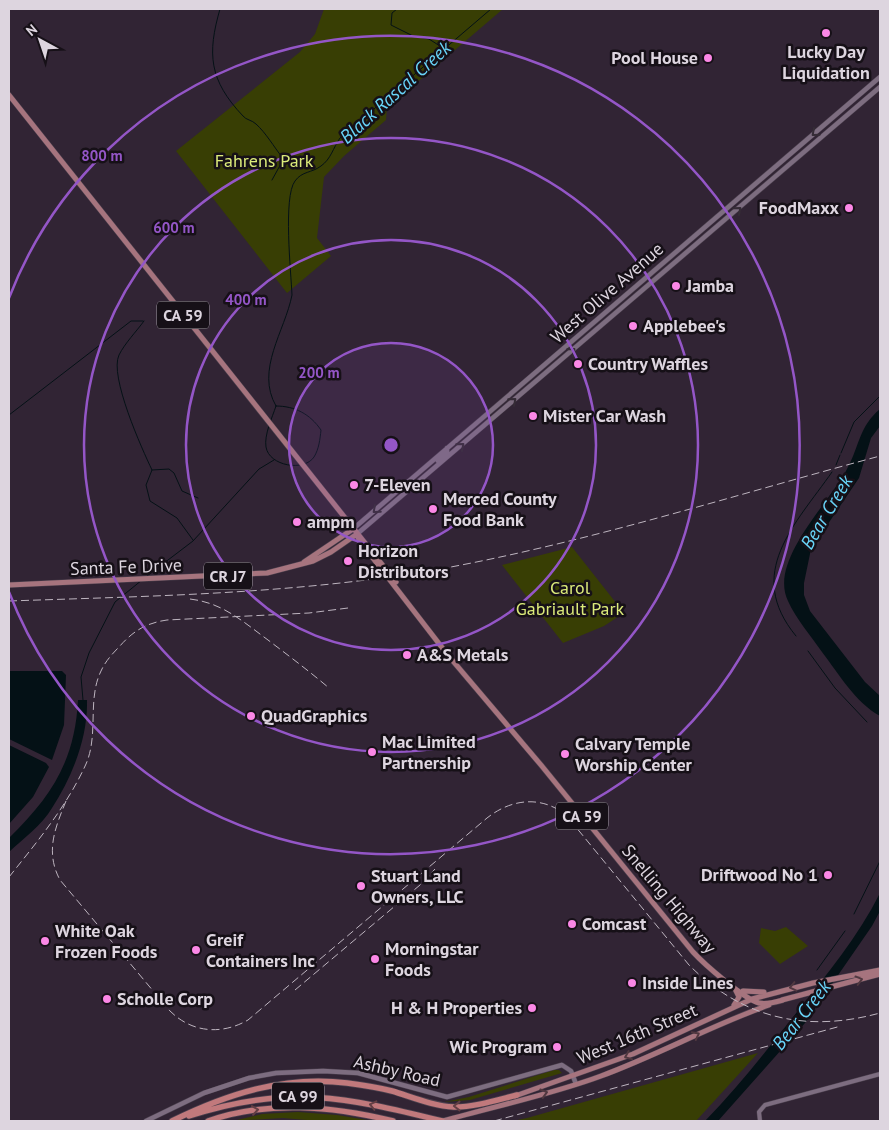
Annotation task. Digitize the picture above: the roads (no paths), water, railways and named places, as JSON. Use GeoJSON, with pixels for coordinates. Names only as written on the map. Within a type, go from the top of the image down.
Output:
{"type":"FeatureCollection","features":[{"type":"Feature","properties":{"kind":"highway"},"geometry":{"type":"LineString","coordinates":[[172,1121],[237,1093],[292,1082],[330,1081],[366,1086],[435,1104],[456,1107],[517,1095]]}},
{"type":"Feature","properties":{"kind":"highway","name":"CA 99"},"geometry":{"type":"LineString","coordinates":[[178,1121],[214,1108],[243,1101],[298,1096],[342,1099],[443,1121]]}},
{"type":"Feature","properties":{"kind":"highway","name":"CA 99"},"geometry":{"type":"LineString","coordinates":[[210,1121],[220,1117],[264,1109],[302,1107],[336,1109],[393,1121]]}},
{"type":"Feature","properties":{"kind":"main road","name":"West Olive Avenue"},"geometry":{"type":"LineString","coordinates":[[355,532],[447,448],[880,77]]}},
{"type":"Feature","properties":{"kind":"main road","name":"West Olive Avenue"},"geometry":{"type":"LineString","coordinates":[[355,532],[434,469],[880,87]]}},
{"type":"Feature","properties":{"kind":"main road","name":"CA 59"},"geometry":{"type":"LineString","coordinates":[[9,95],[355,532]]}},
{"type":"Feature","properties":{"kind":"main road"},"geometry":{"type":"LineString","coordinates":[[434,469],[435,464],[448,453],[447,448]]}},
{"type":"Feature","properties":{"kind":"main road","name":"Santa Fe Drive"},"geometry":{"type":"LineString","coordinates":[[9,585],[256,574],[278,571],[313,561],[331,552],[355,532]]}},
{"type":"Feature","properties":{"kind":"main road","name":"Snelling Highway"},"geometry":{"type":"LineString","coordinates":[[355,532],[359,540],[447,654],[537,760],[683,940],[703,963],[753,1000]]}},
{"type":"Feature","properties":{"kind":"main road","name":"West 16th Street"},"geometry":{"type":"LineString","coordinates":[[463,1116],[638,1052],[732,1007],[772,992],[880,970]]}},
{"type":"Feature","properties":{"kind":"main road","name":"West 16th Street"},"geometry":{"type":"LineString","coordinates":[[443,1121],[576,1084],[635,1063],[710,1028],[783,1000],[880,974]]}},
{"type":"Feature","properties":{"kind":"main road"},"geometry":{"type":"LineString","coordinates":[[729,983],[739,994],[732,1007]]}},
{"type":"Feature","properties":{"kind":"main road"},"geometry":{"type":"LineString","coordinates":[[741,991],[772,992]]}},
{"type":"Feature","properties":{"kind":"main road"},"geometry":{"type":"LineString","coordinates":[[710,1028],[750,1008],[753,1000],[766,1004],[783,1000]]}},
{"type":"Feature","properties":{"kind":"main road","name":"Ashby Road"},"geometry":{"type":"LineString","coordinates":[[146,1121],[204,1093],[249,1078],[276,1073],[323,1071],[358,1073],[448,1097],[469,1093],[557,1066],[566,1066],[573,1076]]}},
{"type":"Feature","properties":{"kind":"main road"},"geometry":{"type":"LineString","coordinates":[[573,1076],[576,1084]]}},
{"type":"Feature","properties":{"kind":"street"},"geometry":{"type":"LineString","coordinates":[[760,1121],[759,1112],[765,1105],[880,1074]]}},
{"type":"Feature","properties":{"kind":"water","name":"Bear Creek"},"geometry":{"type":"Polygon","coordinates":[[[880,409],[880,426],[871,438],[859,478],[811,549],[804,583],[804,595],[810,611],[865,682],[880,696],[880,716],[863,703],[841,678],[795,614],[788,601],[784,585],[787,568],[794,550],[804,532],[840,481],[868,422],[880,409]]]}},
{"type":"Feature","properties":{"kind":"water"},"geometry":{"type":"Polygon","coordinates":[[[9,671],[62,671],[66,675],[64,725],[52,760],[9,739],[9,671]]]}},
{"type":"Feature","properties":{"kind":"water"},"geometry":{"type":"Polygon","coordinates":[[[78,700],[87,700],[87,714],[82,743],[72,770],[48,814],[32,832],[9,852],[9,838],[37,808],[66,760],[76,722],[78,700]]]}},
{"type":"Feature","properties":{"kind":"water"},"geometry":{"type":"Polygon","coordinates":[[[9,745],[46,763],[49,767],[33,797],[9,824],[9,745]]]}},
{"type":"Feature","properties":{"kind":"water","name":"Bear Creek"},"geometry":{"type":"Polygon","coordinates":[[[880,893],[880,911],[872,926],[805,1023],[718,1121],[705,1121],[752,1068],[831,969],[862,925],[880,893]]]}},
{"type":"Feature","properties":{"kind":"waterway"},"geometry":{"type":"LineString","coordinates":[[220,9],[213,40],[214,66],[217,78],[232,103],[244,117],[260,128],[282,157],[283,160],[272,180]]}},
{"type":"Feature","properties":{"kind":"waterway"},"geometry":{"type":"LineString","coordinates":[[397,9],[392,13],[391,25],[413,36],[429,39],[443,48]]}},
{"type":"Feature","properties":{"kind":"waterway","name":"Black Rascal Creek"},"geometry":{"type":"LineString","coordinates":[[276,406],[270,392],[270,365],[292,295],[289,253],[289,202],[295,181],[301,175],[318,168],[324,163],[330,157],[340,138],[491,9]]}},
{"type":"Feature","properties":{"kind":"waterway"},"geometry":{"type":"LineString","coordinates":[[9,415],[131,321],[143,321]]}},
{"type":"Feature","properties":{"kind":"waterway"},"geometry":{"type":"LineString","coordinates":[[144,321],[119,355],[117,365],[122,395],[152,470],[146,485],[150,501],[177,518],[193,540]]}},
{"type":"Feature","properties":{"kind":"waterway"},"geometry":{"type":"LineString","coordinates":[[841,453],[854,422],[880,396]]}},
{"type":"Feature","properties":{"kind":"waterway"},"geometry":{"type":"LineString","coordinates":[[276,406],[283,406],[302,412],[317,424],[321,430],[317,451],[309,462],[287,465],[273,459],[269,454],[266,447],[266,437],[276,406]]}},
{"type":"Feature","properties":{"kind":"waterway","name":"Bear Creek"},"geometry":{"type":"LineString","coordinates":[[836,465],[840,455]]}},
{"type":"Feature","properties":{"kind":"waterway","name":"Black Rascal Creek"},"geometry":{"type":"LineString","coordinates":[[147,576],[193,541],[259,469],[274,460]]}},
{"type":"Feature","properties":{"kind":"waterway"},"geometry":{"type":"LineString","coordinates":[[152,470],[169,469],[174,473],[182,491],[198,498]]}},
{"type":"Feature","properties":{"kind":"waterway","name":"Bear Creek"},"geometry":{"type":"LineString","coordinates":[[796,636],[781,613],[774,591],[775,570],[781,550],[791,531],[803,511],[832,472]]}},
{"type":"Feature","properties":{"kind":"waterway","name":"Black Rascal Creek"},"geometry":{"type":"LineString","coordinates":[[83,700],[81,677],[89,653],[115,602],[142,580]]}},
{"type":"Feature","properties":{"kind":"waterway"},"geometry":{"type":"LineString","coordinates":[[808,651],[835,688],[867,722]]}},
{"type":"Feature","properties":{"kind":"waterway"},"geometry":{"type":"LineString","coordinates":[[854,914],[880,861]]}},
{"type":"Feature","properties":{"kind":"waterway","name":"Bear Creek"},"geometry":{"type":"LineString","coordinates":[[817,970],[845,931]]}},
{"type":"Feature","properties":{"kind":"railway"},"geometry":{"type":"LineString","coordinates":[[9,601],[279,589],[333,584],[440,569],[606,532],[880,456]]}},
{"type":"Feature","properties":{"kind":"railway"},"geometry":{"type":"LineString","coordinates":[[190,599],[212,604],[232,614],[329,688]]}},
{"type":"Feature","properties":{"kind":"railway"},"geometry":{"type":"LineString","coordinates":[[9,877],[51,823],[70,794],[86,764],[92,741],[97,682],[107,661],[129,636],[153,623],[167,620],[309,613],[348,608]]}},
{"type":"Feature","properties":{"kind":"railway"},"geometry":{"type":"LineString","coordinates":[[66,801],[55,830],[52,850],[53,860],[60,880],[170,1011],[188,1024],[197,1027],[218,1030],[238,1025],[248,1020],[487,818],[506,807],[526,802],[546,804],[566,815],[689,965],[731,998],[777,1017],[802,1021],[827,1022],[880,1013]]}},
{"type":"Feature","properties":{"kind":"railway"},"geometry":{"type":"LineString","coordinates":[[295,990],[420,885],[435,869]]}},
{"type":"Feature","properties":{"kind":"railway"},"geometry":{"type":"LineString","coordinates":[[494,1121],[841,1026]]}},
{"type":"Feature","properties":{"kind":"place","name":"Lucky Day Liquidation"},"geometry":{"type":"Point","coordinates":[826,33]}},
{"type":"Feature","properties":{"kind":"place","name":"Pool House"},"geometry":{"type":"Point","coordinates":[708,58]}},
{"type":"Feature","properties":{"kind":"place","name":"FoodMaxx"},"geometry":{"type":"Point","coordinates":[849,208]}},
{"type":"Feature","properties":{"kind":"place","name":"Jamba"},"geometry":{"type":"Point","coordinates":[676,286]}},
{"type":"Feature","properties":{"kind":"place","name":"Applebee's"},"geometry":{"type":"Point","coordinates":[633,326]}},
{"type":"Feature","properties":{"kind":"place","name":"Country Waffles"},"geometry":{"type":"Point","coordinates":[578,364]}},
{"type":"Feature","properties":{"kind":"place","name":"Mister Car Wash"},"geometry":{"type":"Point","coordinates":[533,416]}},
{"type":"Feature","properties":{"kind":"place","name":"7-Eleven"},"geometry":{"type":"Point","coordinates":[354,485]}},
{"type":"Feature","properties":{"kind":"place","name":"Merced County Food Bank"},"geometry":{"type":"Point","coordinates":[433,509]}},
{"type":"Feature","properties":{"kind":"place","name":"ampm"},"geometry":{"type":"Point","coordinates":[297,522]}},
{"type":"Feature","properties":{"kind":"place","name":"Horizon Distributors"},"geometry":{"type":"Point","coordinates":[348,561]}},
{"type":"Feature","properties":{"kind":"place","name":"A&S Metals"},"geometry":{"type":"Point","coordinates":[407,655]}},
{"type":"Feature","properties":{"kind":"place","name":"QuadGraphics"},"geometry":{"type":"Point","coordinates":[251,716]}},
{"type":"Feature","properties":{"kind":"place","name":"Mac Limited Partnership"},"geometry":{"type":"Point","coordinates":[372,752]}},
{"type":"Feature","properties":{"kind":"place","name":"Calvary Temple Worship Center"},"geometry":{"type":"Point","coordinates":[565,754]}},
{"type":"Feature","properties":{"kind":"place","name":"Driftwood No 1"},"geometry":{"type":"Point","coordinates":[828,875]}},
{"type":"Feature","properties":{"kind":"place","name":"Stuart Land Owners, LLC"},"geometry":{"type":"Point","coordinates":[361,886]}},
{"type":"Feature","properties":{"kind":"place","name":"Comcast"},"geometry":{"type":"Point","coordinates":[572,924]}},
{"type":"Feature","properties":{"kind":"place","name":"White Oak Frozen Foods"},"geometry":{"type":"Point","coordinates":[45,941]}},
{"type":"Feature","properties":{"kind":"place","name":"Greif Containers Inc"},"geometry":{"type":"Point","coordinates":[196,950]}},
{"type":"Feature","properties":{"kind":"place","name":"Morningstar Foods"},"geometry":{"type":"Point","coordinates":[375,959]}},
{"type":"Feature","properties":{"kind":"place","name":"Inside Lines"},"geometry":{"type":"Point","coordinates":[632,983]}},
{"type":"Feature","properties":{"kind":"place","name":"Scholle Corp"},"geometry":{"type":"Point","coordinates":[107,999]}},
{"type":"Feature","properties":{"kind":"place","name":"H & H Properties"},"geometry":{"type":"Point","coordinates":[532,1008]}},
{"type":"Feature","properties":{"kind":"place","name":"Wic Program"},"geometry":{"type":"Point","coordinates":[557,1047]}},
{"type":"Feature","properties":{"kind":"park label","name":"Fahrens Park"},"geometry":{"type":"Point","coordinates":[264,161]}},
{"type":"Feature","properties":{"kind":"park label","name":"Carol Gabriault Park"},"geometry":{"type":"Point","coordinates":[570,598]}}]}
